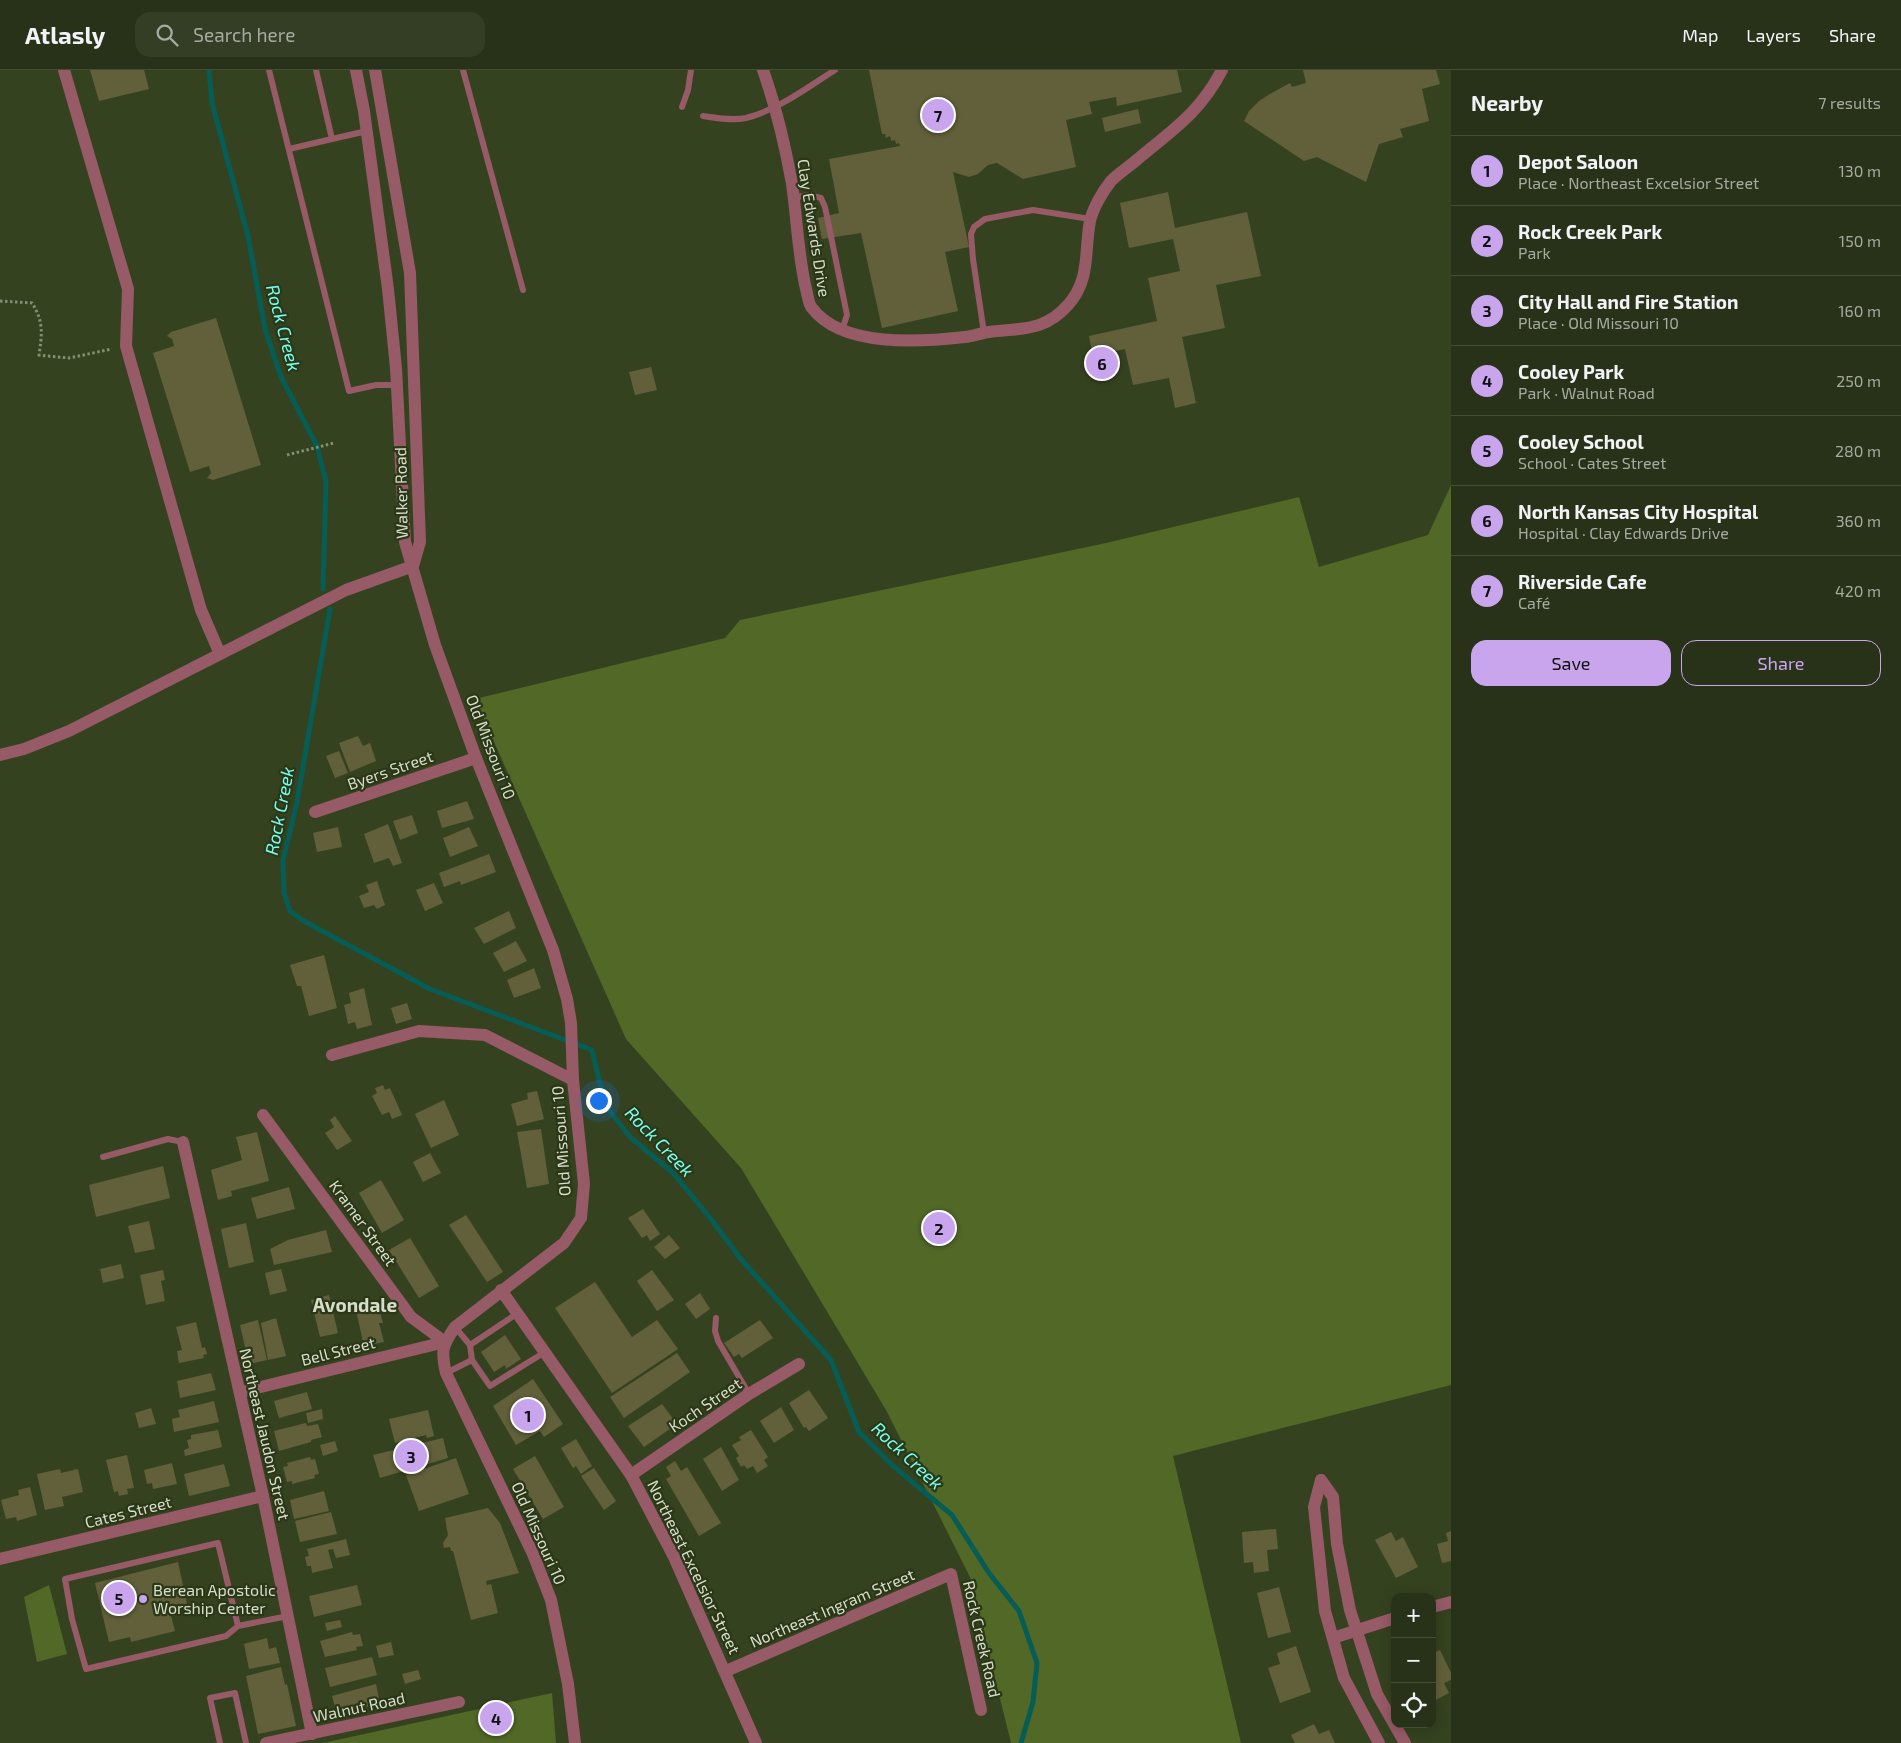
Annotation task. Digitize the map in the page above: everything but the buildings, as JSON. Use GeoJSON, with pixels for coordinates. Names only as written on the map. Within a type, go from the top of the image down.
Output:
{"type":"FeatureCollection","features":[{"type":"Feature","properties":{"kind":"street"},"geometry":{"type":"LineString","coordinates":[[64,70],[128,289],[126,346],[201,610],[220,654]]}},
{"type":"Feature","properties":{"kind":"street","name":"Walker Road"},"geometry":{"type":"LineString","coordinates":[[356,70],[367,131],[388,289],[396,385],[405,542],[413,566]]}},
{"type":"Feature","properties":{"kind":"street","name":"Walker Road"},"geometry":{"type":"LineString","coordinates":[[375,70],[410,273],[420,542],[413,566]]}},
{"type":"Feature","properties":{"kind":"street","name":"Clay Edwards Drive"},"geometry":{"type":"LineString","coordinates":[[763,70],[776,106],[793,198],[803,275],[810,307],[827,323],[842,332],[862,338],[882,340],[968,337],[984,333],[1028,329],[1048,321],[1067,306],[1077,292],[1084,277],[1090,220],[1111,181],[1186,120],[1202,102],[1222,70]]}},
{"type":"Feature","properties":{"kind":"street"},"geometry":{"type":"LineString","coordinates":[[367,131],[386,129]]}},
{"type":"Feature","properties":{"kind":"street"},"geometry":{"type":"LineString","coordinates":[[396,385],[415,385]]}},
{"type":"Feature","properties":{"kind":"street"},"geometry":{"type":"LineString","coordinates":[[0,755],[24,749],[68,731],[346,590],[413,566]]}},
{"type":"Feature","properties":{"kind":"street","name":"Old Missouri 10"},"geometry":{"type":"LineString","coordinates":[[413,566],[435,645],[476,758],[553,950],[567,999],[571,1023],[572,1080],[584,1184],[581,1218],[564,1243],[455,1327],[444,1342],[442,1355],[446,1373],[533,1554],[551,1600],[568,1684],[574,1743]]}},
{"type":"Feature","properties":{"kind":"street","name":"Byers Street"},"geometry":{"type":"LineString","coordinates":[[315,812],[476,758]]}},
{"type":"Feature","properties":{"kind":"street"},"geometry":{"type":"LineString","coordinates":[[332,1055],[418,1031],[485,1035],[572,1080]]}},
{"type":"Feature","properties":{"kind":"street","name":"Kramer Street"},"geometry":{"type":"LineString","coordinates":[[263,1115],[411,1317],[444,1342]]}},
{"type":"Feature","properties":{"kind":"street","name":"Northeast Jaudon Street"},"geometry":{"type":"LineString","coordinates":[[183,1142],[263,1496],[312,1734]]}},
{"type":"Feature","properties":{"kind":"street","name":"Northeast Excelsior Street"},"geometry":{"type":"LineString","coordinates":[[501,1290],[631,1475],[674,1557],[726,1671],[756,1743]]}},
{"type":"Feature","properties":{"kind":"street","name":"Bell Street"},"geometry":{"type":"LineString","coordinates":[[240,1392],[444,1342]]}},
{"type":"Feature","properties":{"kind":"street","name":"Koch Street"},"geometry":{"type":"LineString","coordinates":[[631,1475],[749,1394],[799,1364]]}},
{"type":"Feature","properties":{"kind":"street"},"geometry":{"type":"LineString","coordinates":[[1379,1743],[1344,1678],[1325,1611],[1314,1507],[1321,1480],[1333,1497],[1337,1544],[1350,1610],[1356,1630],[1377,1694],[1405,1743]]}},
{"type":"Feature","properties":{"kind":"street","name":"Cates Street"},"geometry":{"type":"LineString","coordinates":[[0,1559],[263,1496]]}},
{"type":"Feature","properties":{"kind":"street","name":"Northeast Ingram Street"},"geometry":{"type":"LineString","coordinates":[[726,1671],[951,1574]]}},
{"type":"Feature","properties":{"kind":"street","name":"Rock Creek Road"},"geometry":{"type":"LineString","coordinates":[[951,1574],[981,1710]]}},
{"type":"Feature","properties":{"kind":"street"},"geometry":{"type":"LineString","coordinates":[[1436,1607],[1451,1602]]}},
{"type":"Feature","properties":{"kind":"street"},"geometry":{"type":"LineString","coordinates":[[1333,1638],[1391,1619]]}},
{"type":"Feature","properties":{"kind":"street","name":"Walnut Road"},"geometry":{"type":"LineString","coordinates":[[266,1743],[459,1702]]}},
{"type":"Feature","properties":{"kind":"lane"},"geometry":{"type":"LineString","coordinates":[[270,70],[350,391],[376,385],[396,385]]}},
{"type":"Feature","properties":{"kind":"lane"},"geometry":{"type":"LineString","coordinates":[[316,70],[332,139]]}},
{"type":"Feature","properties":{"kind":"lane"},"geometry":{"type":"LineString","coordinates":[[463,70],[523,290]]}},
{"type":"Feature","properties":{"kind":"lane"},"geometry":{"type":"LineString","coordinates":[[682,106],[688,90],[691,70]]}},
{"type":"Feature","properties":{"kind":"lane"},"geometry":{"type":"LineString","coordinates":[[703,116],[724,119],[745,118],[776,106],[835,70]]}},
{"type":"Feature","properties":{"kind":"lane"},"geometry":{"type":"LineString","coordinates":[[289,149],[367,131]]}},
{"type":"Feature","properties":{"kind":"lane"},"geometry":{"type":"LineString","coordinates":[[793,198],[808,195],[821,198],[825,207],[847,315],[842,332]]}},
{"type":"Feature","properties":{"kind":"lane"},"geometry":{"type":"LineString","coordinates":[[984,333],[973,259],[971,234],[974,227],[986,219],[1033,210],[1090,220]]}},
{"type":"Feature","properties":{"kind":"lane"},"geometry":{"type":"LineString","coordinates":[[103,1157],[168,1139],[183,1142]]}},
{"type":"Feature","properties":{"kind":"lane"},"geometry":{"type":"LineString","coordinates":[[470,1345],[518,1313]]}},
{"type":"Feature","properties":{"kind":"lane"},"geometry":{"type":"LineString","coordinates":[[716,1318],[715,1331],[718,1341],[749,1394]]}},
{"type":"Feature","properties":{"kind":"lane"},"geometry":{"type":"LineString","coordinates":[[455,1327],[470,1345],[472,1360],[490,1386],[544,1352]]}},
{"type":"Feature","properties":{"kind":"lane"},"geometry":{"type":"LineString","coordinates":[[446,1373],[472,1360]]}},
{"type":"Feature","properties":{"kind":"lane"},"geometry":{"type":"LineString","coordinates":[[238,1626],[218,1543],[65,1579],[72,1619],[86,1669],[226,1636],[238,1626],[288,1616]]}},
{"type":"Feature","properties":{"kind":"lane"},"geometry":{"type":"LineString","coordinates":[[220,1743],[210,1698],[235,1693],[246,1743]]}},
{"type":"Feature","properties":{"kind":"path"},"geometry":{"type":"LineString","coordinates":[[0,301],[32,303],[40,315],[42,333],[39,356],[69,358],[126,346]]}},
{"type":"Feature","properties":{"kind":"path"},"geometry":{"type":"LineString","coordinates":[[287,455],[334,443]]}},
{"type":"Feature","properties":{"kind":"green space"},"geometry":{"type":"Polygon","coordinates":[[[1451,485],[1451,1385],[1173,1456],[1241,1743],[1011,1743],[970,1577],[886,1410],[741,1168],[626,1039],[475,699],[725,638],[740,620],[1106,543],[1299,497],[1319,567],[1428,535],[1451,485]]]}},
{"type":"Feature","properties":{"kind":"green space"},"geometry":{"type":"Polygon","coordinates":[[[49,1585],[67,1654],[37,1662],[24,1597],[49,1585]]]}},
{"type":"Feature","properties":{"kind":"green space"},"geometry":{"type":"Polygon","coordinates":[[[552,1693],[556,1743],[323,1743],[552,1693]]]}},
{"type":"Feature","properties":{"kind":"waterway","name":"Rock Creek"},"geometry":{"type":"LineString","coordinates":[[209,70],[212,103],[248,236],[265,329],[281,377],[317,446],[326,482],[323,589]]}},
{"type":"Feature","properties":{"kind":"waterway","name":"Rock Creek"},"geometry":{"type":"LineString","coordinates":[[330,609],[297,802],[283,860],[284,893],[290,911],[302,920],[430,989],[592,1050],[605,1105],[630,1137],[673,1173],[740,1258],[831,1360],[859,1432],[892,1465],[952,1515],[989,1573],[1019,1611],[1037,1663],[1033,1702],[1021,1743]]}},
{"type":"Feature","properties":{"kind":"place","name":"Riverside Cafe"},"geometry":{"type":"Point","coordinates":[938,115]}},
{"type":"Feature","properties":{"kind":"place","name":"North Kansas City Hospital"},"geometry":{"type":"Point","coordinates":[1102,363]}},
{"type":"Feature","properties":{"kind":"place","name":"Rock Creek Park"},"geometry":{"type":"Point","coordinates":[939,1228]}},
{"type":"Feature","properties":{"kind":"place","name":"Depot Saloon"},"geometry":{"type":"Point","coordinates":[528,1415]}},
{"type":"Feature","properties":{"kind":"place","name":"City Hall and Fire Station"},"geometry":{"type":"Point","coordinates":[411,1456]}},
{"type":"Feature","properties":{"kind":"place","name":"Cooley School"},"geometry":{"type":"Point","coordinates":[119,1598]}},
{"type":"Feature","properties":{"kind":"place","name":"Berean Apostolic Worship Center"},"geometry":{"type":"Point","coordinates":[143,1599]}},
{"type":"Feature","properties":{"kind":"place","name":"Cooley Park"},"geometry":{"type":"Point","coordinates":[496,1718]}},
{"type":"Feature","properties":{"kind":"district","name":"Avondale"},"geometry":{"type":"Point","coordinates":[355,1305]}}]}
